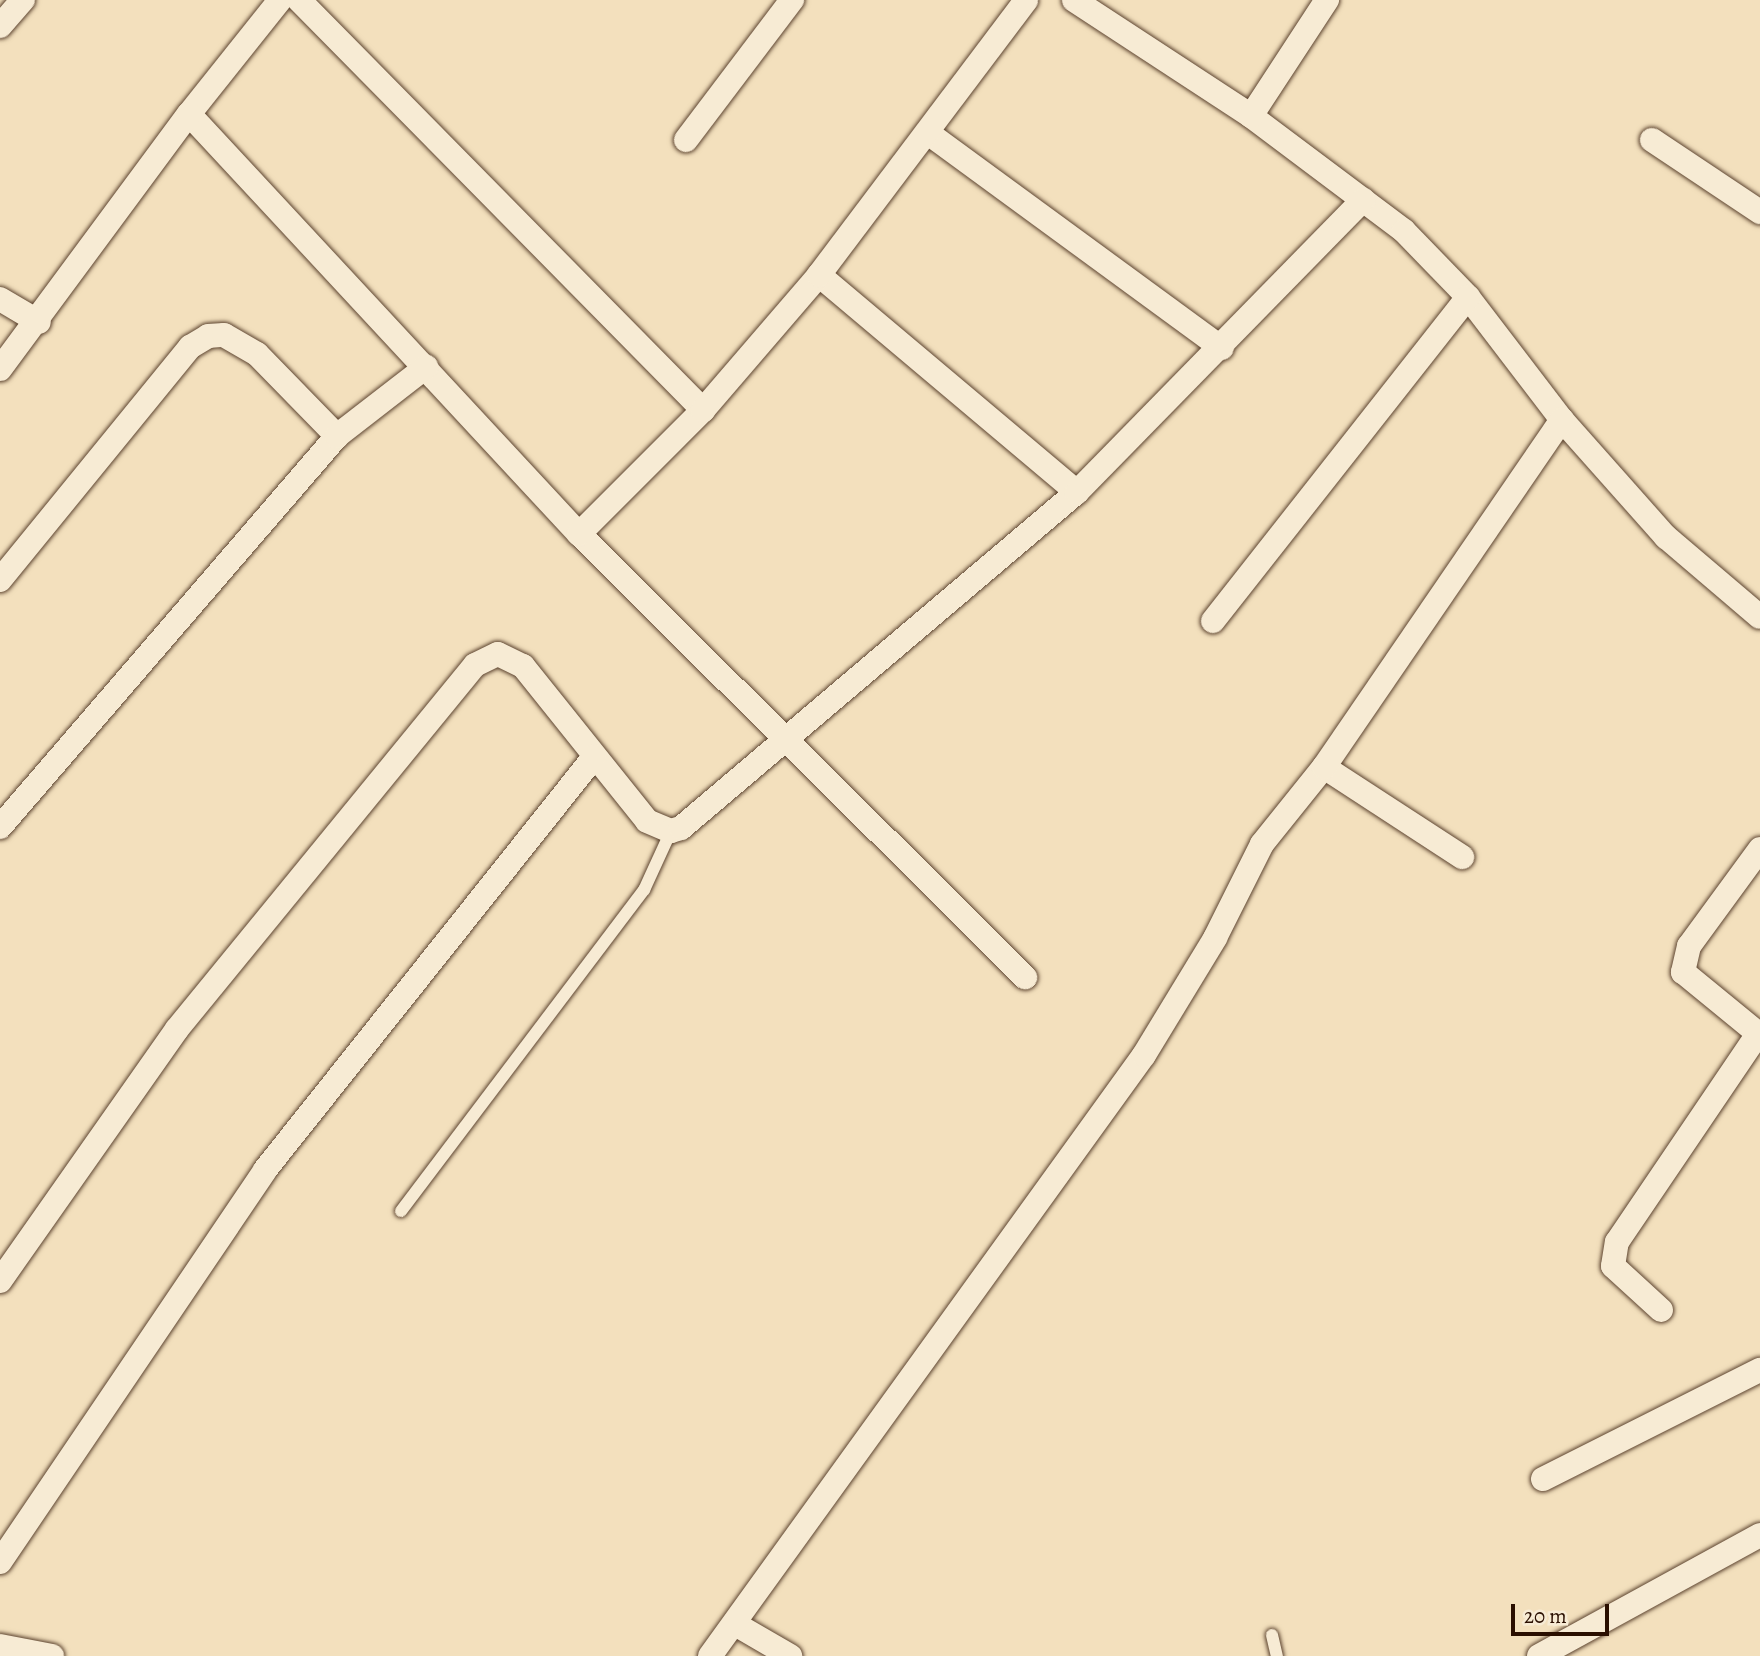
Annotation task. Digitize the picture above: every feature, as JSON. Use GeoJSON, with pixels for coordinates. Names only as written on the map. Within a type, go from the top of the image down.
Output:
{"type":"FeatureCollection","features":[{"type":"Feature","properties":{"kind":"street"},"geometry":{"type":"LineString","coordinates":[[0,26],[23,0]]}},
{"type":"Feature","properties":{"kind":"street"},"geometry":{"type":"LineString","coordinates":[[0,369],[39,322],[189,114],[280,0]]}},
{"type":"Feature","properties":{"kind":"street"},"geometry":{"type":"LineString","coordinates":[[299,0],[703,410]]}},
{"type":"Feature","properties":{"kind":"street"},"geometry":{"type":"LineString","coordinates":[[686,140],[792,0]]}},
{"type":"Feature","properties":{"kind":"street"},"geometry":{"type":"LineString","coordinates":[[579,534],[703,410],[819,275],[1026,0]]}},
{"type":"Feature","properties":{"kind":"street"},"geometry":{"type":"LineString","coordinates":[[1074,0],[1251,116],[1404,231],[1468,297],[1562,420],[1666,537],[1760,617]]}},
{"type":"Feature","properties":{"kind":"street"},"geometry":{"type":"LineString","coordinates":[[1251,116],[1327,0]]}},
{"type":"Feature","properties":{"kind":"street"},"geometry":{"type":"LineString","coordinates":[[189,114],[579,534],[1025,977]]}},
{"type":"Feature","properties":{"kind":"street"},"geometry":{"type":"LineString","coordinates":[[928,133],[1222,348]]}},
{"type":"Feature","properties":{"kind":"street"},"geometry":{"type":"LineString","coordinates":[[1652,140],[1760,212]]}},
{"type":"Feature","properties":{"kind":"street"},"geometry":{"type":"LineString","coordinates":[[0,1281],[177,1029],[475,665],[498,654],[523,666],[647,821],[671,831],[786,741],[1077,492],[1222,348],[1363,200]]}},
{"type":"Feature","properties":{"kind":"street"},"geometry":{"type":"LineString","coordinates":[[819,275],[1077,492]]}},
{"type":"Feature","properties":{"kind":"street"},"geometry":{"type":"LineString","coordinates":[[1213,621],[1468,297]]}},
{"type":"Feature","properties":{"kind":"street"},"geometry":{"type":"LineString","coordinates":[[0,299],[39,322]]}},
{"type":"Feature","properties":{"kind":"street"},"geometry":{"type":"LineString","coordinates":[[0,580],[190,347],[208,336],[224,335],[257,354],[337,436]]}},
{"type":"Feature","properties":{"kind":"street"},"geometry":{"type":"LineString","coordinates":[[0,827],[337,436],[426,367]]}},
{"type":"Feature","properties":{"kind":"street"},"geometry":{"type":"LineString","coordinates":[[710,1656],[1144,1055],[1214,938],[1262,844],[1324,767],[1562,420]]}},
{"type":"Feature","properties":{"kind":"street"},"geometry":{"type":"LineString","coordinates":[[0,1562],[265,1170],[594,757]]}},
{"type":"Feature","properties":{"kind":"street"},"geometry":{"type":"LineString","coordinates":[[1324,767],[1462,857]]}},
{"type":"Feature","properties":{"kind":"street"},"geometry":{"type":"LineString","coordinates":[[1661,1310],[1613,1266],[1617,1242],[1759,1035],[1692,984],[1684,972],[1684,959],[1760,849]]}},
{"type":"Feature","properties":{"kind":"street"},"geometry":{"type":"LineString","coordinates":[[1542,1479],[1760,1370]]}},
{"type":"Feature","properties":{"kind":"street"},"geometry":{"type":"LineString","coordinates":[[1539,1656],[1760,1535]]}},
{"type":"Feature","properties":{"kind":"street"},"geometry":{"type":"LineString","coordinates":[[735,1624],[790,1656]]}},
{"type":"Feature","properties":{"kind":"street"},"geometry":{"type":"LineString","coordinates":[[0,1646],[52,1656]]}},
{"type":"Feature","properties":{"kind":"lane"},"geometry":{"type":"LineString","coordinates":[[401,1211],[645,890],[671,831]]}},
{"type":"Feature","properties":{"kind":"lane"},"geometry":{"type":"LineString","coordinates":[[1272,1635],[1277,1656]]}}]}
